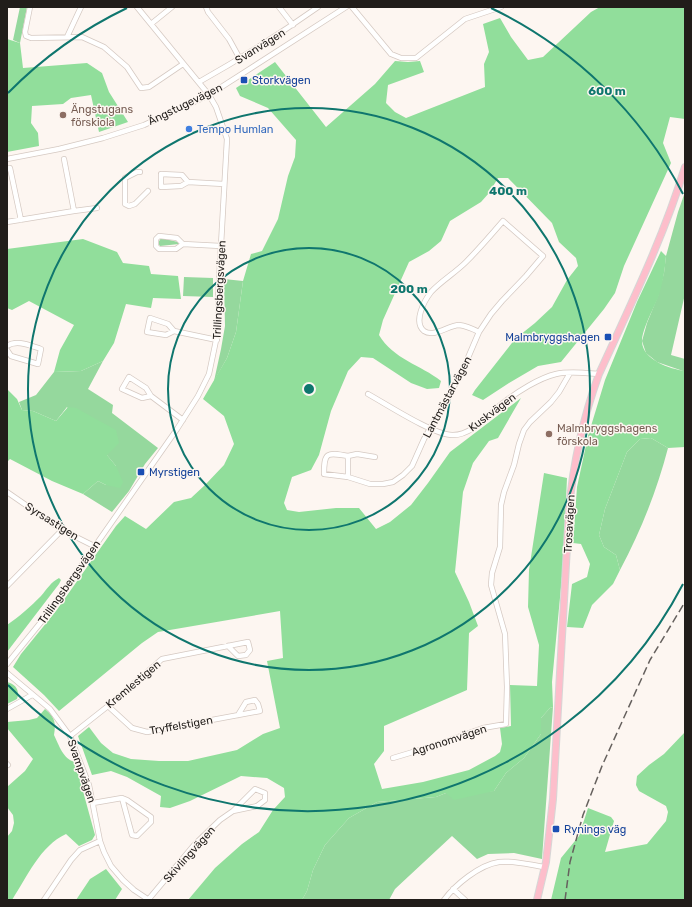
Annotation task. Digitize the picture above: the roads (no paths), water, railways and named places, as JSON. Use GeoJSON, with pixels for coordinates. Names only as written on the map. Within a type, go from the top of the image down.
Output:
{"type":"FeatureCollection","features":[{"type":"Feature","properties":{"kind":"main road","name":"Trosavägen"},"geometry":{"type":"LineString","coordinates":[[537,900],[545,867],[553,799],[569,510],[572,481],[584,421],[599,374],[662,234],[685,167]]}},
{"type":"Feature","properties":{"kind":"street"},"geometry":{"type":"LineString","coordinates":[[30,7],[25,32],[26,36],[31,38],[82,37],[104,47],[127,67],[141,88],[149,87],[183,64]]}},
{"type":"Feature","properties":{"kind":"street"},"geometry":{"type":"LineString","coordinates":[[67,37],[81,7]]}},
{"type":"Feature","properties":{"kind":"street"},"geometry":{"type":"LineString","coordinates":[[137,7],[209,95]]}},
{"type":"Feature","properties":{"kind":"street"},"geometry":{"type":"LineString","coordinates":[[151,24],[172,7]]}},
{"type":"Feature","properties":{"kind":"street"},"geometry":{"type":"LineString","coordinates":[[206,7],[208,12],[229,39],[240,59]]}},
{"type":"Feature","properties":{"kind":"street"},"geometry":{"type":"LineString","coordinates":[[279,7],[293,25]]}},
{"type":"Feature","properties":{"kind":"street","name":"Svanvägen"},"geometry":{"type":"LineString","coordinates":[[199,82],[240,59],[318,7]]}},
{"type":"Feature","properties":{"kind":"street","name":"Ängstugevägen"},"geometry":{"type":"LineString","coordinates":[[7,159],[60,149],[103,138],[137,127],[209,95],[346,7]]}},
{"type":"Feature","properties":{"kind":"street"},"geometry":{"type":"LineString","coordinates":[[352,7],[391,54],[401,58],[416,58],[465,19],[501,7]]}},
{"type":"Feature","properties":{"kind":"street","name":"Trillingsbergsvägen"},"geometry":{"type":"LineString","coordinates":[[7,664],[46,616],[183,420],[198,396],[209,374],[219,326],[218,298],[226,139],[216,107],[209,95]]}},
{"type":"Feature","properties":{"kind":"street"},"geometry":{"type":"LineString","coordinates":[[64,159],[74,211]]}},
{"type":"Feature","properties":{"kind":"street"},"geometry":{"type":"LineString","coordinates":[[7,169],[10,168],[21,220]]}},
{"type":"Feature","properties":{"kind":"street"},"geometry":{"type":"LineString","coordinates":[[140,172],[125,178],[125,204],[129,206],[136,204],[148,191]]}},
{"type":"Feature","properties":{"kind":"street"},"geometry":{"type":"LineString","coordinates":[[188,182],[182,175],[161,174],[161,187],[181,186],[188,182],[224,184]]}},
{"type":"Feature","properties":{"kind":"street"},"geometry":{"type":"LineString","coordinates":[[7,222],[97,208]]}},
{"type":"Feature","properties":{"kind":"street","name":"Lantmästarvägen"},"geometry":{"type":"LineString","coordinates":[[375,457],[357,454],[348,456],[332,453],[325,457],[324,474],[348,477],[370,484],[383,484],[393,482],[412,466],[424,439],[461,374],[479,332],[498,305],[543,256],[503,222],[459,268],[431,293],[423,307],[419,320],[420,325],[428,333],[437,332],[459,325],[468,326],[479,332]]}},
{"type":"Feature","properties":{"kind":"street"},"geometry":{"type":"LineString","coordinates":[[184,244],[176,249],[159,249],[156,246],[156,239],[159,236],[176,238],[184,244],[221,246]]}},
{"type":"Feature","properties":{"kind":"street"},"geometry":{"type":"LineString","coordinates":[[174,331],[166,335],[147,332],[150,318],[168,324],[174,331],[217,340]]}},
{"type":"Feature","properties":{"kind":"street"},"geometry":{"type":"LineString","coordinates":[[7,346],[18,343],[41,349],[38,364],[11,356],[7,350]]}},
{"type":"Feature","properties":{"kind":"street","name":"Agronomvägen"},"geometry":{"type":"LineString","coordinates":[[393,758],[433,746],[483,728],[506,724],[507,687],[505,634],[491,584],[492,573],[500,547],[501,505],[524,430],[536,414],[551,402],[570,373]]}},
{"type":"Feature","properties":{"kind":"street","name":"Kuskvägen"},"geometry":{"type":"LineString","coordinates":[[368,394],[441,434],[452,435],[463,434],[474,427],[503,402],[522,390],[556,374],[599,374]]}},
{"type":"Feature","properties":{"kind":"street"},"geometry":{"type":"LineString","coordinates":[[150,396],[142,398],[122,389],[129,377],[146,388],[150,396],[183,420]]}},
{"type":"Feature","properties":{"kind":"street"},"geometry":{"type":"LineString","coordinates":[[348,456],[348,477]]}},
{"type":"Feature","properties":{"kind":"street","name":"Syrsastigen"},"geometry":{"type":"LineString","coordinates":[[8,495],[62,530],[94,546]]}},
{"type":"Feature","properties":{"kind":"street"},"geometry":{"type":"LineString","coordinates":[[7,586],[62,530]]}},
{"type":"Feature","properties":{"kind":"street","name":"Kremlestigen"},"geometry":{"type":"LineString","coordinates":[[70,736],[108,706],[162,659],[248,642],[250,650],[246,655],[238,656],[228,646]]}},
{"type":"Feature","properties":{"kind":"street","name":"Svampvägen"},"geometry":{"type":"LineString","coordinates":[[7,673],[50,709],[70,736],[89,785],[100,841],[111,866],[123,880],[148,900]]}},
{"type":"Feature","properties":{"kind":"street"},"geometry":{"type":"LineString","coordinates":[[7,708],[32,694]]}},
{"type":"Feature","properties":{"kind":"street","name":"Tryffelstigen"},"geometry":{"type":"LineString","coordinates":[[108,706],[132,728],[147,732],[260,711],[258,704],[255,700],[246,702],[238,715]]}},
{"type":"Feature","properties":{"kind":"street","name":"Skivlingvägen"},"geometry":{"type":"LineString","coordinates":[[148,900],[195,844],[220,820],[233,811],[255,789],[265,793],[265,800],[257,806],[233,811]]}},
{"type":"Feature","properties":{"kind":"street"},"geometry":{"type":"LineString","coordinates":[[93,803],[122,798],[151,817],[151,822],[136,836],[132,835],[122,798]]}},
{"type":"Feature","properties":{"kind":"street"},"geometry":{"type":"LineString","coordinates":[[44,900],[71,860],[80,850],[100,841]]}},
{"type":"Feature","properties":{"kind":"street"},"geometry":{"type":"LineString","coordinates":[[444,900],[453,889],[482,867],[499,862],[545,867]]}},
{"type":"Feature","properties":{"kind":"street"},"geometry":{"type":"LineString","coordinates":[[453,889],[465,900]]}},
{"type":"Feature","properties":{"kind":"railway"},"geometry":{"type":"LineString","coordinates":[[565,900],[570,862],[583,815],[602,766],[650,660],[685,602]]}},
{"type":"Feature","properties":{"kind":"place","name":"Storkvägen"},"geometry":{"type":"Point","coordinates":[244,80]}},
{"type":"Feature","properties":{"kind":"place","name":"Ängstugans förskiola"},"geometry":{"type":"Point","coordinates":[63,115]}},
{"type":"Feature","properties":{"kind":"place","name":"Tempo Humlan"},"geometry":{"type":"Point","coordinates":[189,129]}},
{"type":"Feature","properties":{"kind":"place","name":"Malmbryggshagen"},"geometry":{"type":"Point","coordinates":[608,337]}},
{"type":"Feature","properties":{"kind":"place","name":"Malmbryggshagens förskola"},"geometry":{"type":"Point","coordinates":[549,434]}},
{"type":"Feature","properties":{"kind":"place","name":"Myrstigen"},"geometry":{"type":"Point","coordinates":[141,472]}},
{"type":"Feature","properties":{"kind":"place","name":"Rynings väg"},"geometry":{"type":"Point","coordinates":[556,829]}}]}
